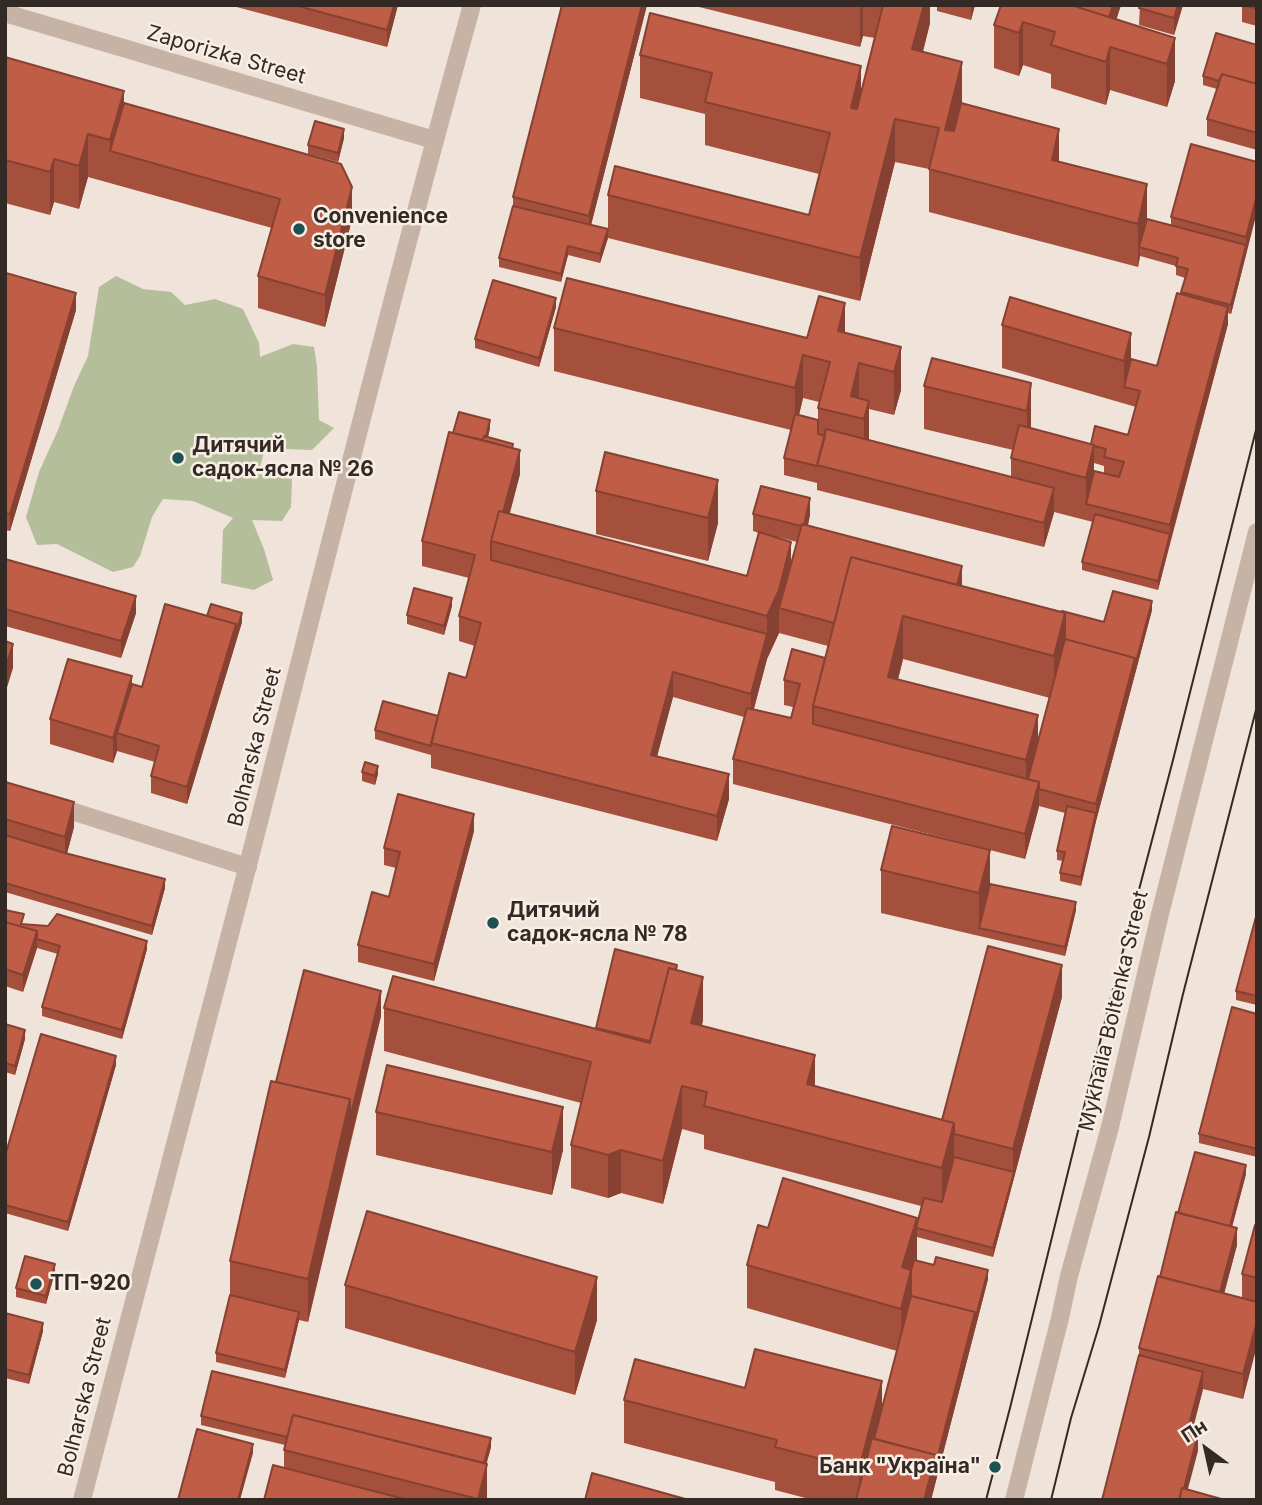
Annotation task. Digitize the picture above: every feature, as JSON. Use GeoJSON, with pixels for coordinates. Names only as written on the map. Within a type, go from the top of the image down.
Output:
{"type":"FeatureCollection","features":[{"type":"Feature","properties":{"kind":"street","name":"Bolharska Street"},"geometry":{"type":"LineString","coordinates":[[82,1500],[472,5]]}},
{"type":"Feature","properties":{"kind":"street","name":"Zaporizka Street"},"geometry":{"type":"LineString","coordinates":[[5,13],[435,140]]}},
{"type":"Feature","properties":{"kind":"street","name":"Mykhaila Boltenka Street"},"geometry":{"type":"LineString","coordinates":[[1014,1500],[1069,1276],[1111,1127],[1160,914],[1257,532]]}},
{"type":"Feature","properties":{"kind":"street"},"geometry":{"type":"LineString","coordinates":[[5,790],[248,867]]}},
{"type":"Feature","properties":{"kind":"green space"},"geometry":{"type":"Polygon","coordinates":[[[116,276],[143,289],[171,292],[185,305],[215,299],[243,309],[259,343],[260,357],[293,344],[314,347],[319,420],[334,428],[312,450],[265,448],[258,474],[292,479],[291,507],[282,521],[252,520],[273,580],[254,590],[221,583],[223,530],[233,518],[193,501],[163,499],[152,517],[140,556],[133,567],[113,572],[57,544],[37,545],[26,517],[39,472],[88,356],[99,287],[116,276]]]}},
{"type":"Feature","properties":{"kind":"building"},"geometry":{"type":"Polygon","coordinates":[[[294,5],[394,5],[387,30],[294,5]]]}},
{"type":"Feature","properties":{"kind":"building"},"geometry":{"type":"Polygon","coordinates":[[[562,5],[642,5],[589,216],[513,197],[562,5]]]}},
{"type":"Feature","properties":{"kind":"building"},"geometry":{"type":"Polygon","coordinates":[[[883,5],[924,5],[912,49],[962,62],[945,130],[954,131],[961,103],[1059,129],[1052,160],[1147,184],[1138,224],[929,169],[939,128],[895,119],[860,258],[608,195],[615,166],[809,215],[830,133],[705,102],[712,73],[640,55],[650,13],[861,66],[851,108],[857,109],[883,5]]]}},
{"type":"Feature","properties":{"kind":"building"},"geometry":{"type":"Polygon","coordinates":[[[1001,5],[1071,5],[1175,38],[1167,64],[1110,47],[1106,62],[1051,45],[1055,32],[1023,22],[1019,33],[994,25],[1001,5]]]}},
{"type":"Feature","properties":{"kind":"building"},"geometry":{"type":"Polygon","coordinates":[[[1071,5],[1113,5],[1109,17],[1071,5]]]}},
{"type":"Feature","properties":{"kind":"building"},"geometry":{"type":"Polygon","coordinates":[[[1140,5],[1178,5],[1174,18],[1139,8],[1140,5]]]}},
{"type":"Feature","properties":{"kind":"building"},"geometry":{"type":"Polygon","coordinates":[[[1216,33],[1257,45],[1257,84],[1222,74],[1219,81],[1203,76],[1216,33]]]}},
{"type":"Feature","properties":{"kind":"building"},"geometry":{"type":"Polygon","coordinates":[[[5,57],[124,91],[110,140],[88,134],[79,166],[54,159],[50,172],[5,160],[5,57]]]}},
{"type":"Feature","properties":{"kind":"building"},"geometry":{"type":"Polygon","coordinates":[[[1222,74],[1257,84],[1257,133],[1207,119],[1222,74]]]}},
{"type":"Feature","properties":{"kind":"building"},"geometry":{"type":"Polygon","coordinates":[[[124,103],[341,164],[352,187],[325,295],[258,276],[280,199],[110,151],[124,103]]]}},
{"type":"Feature","properties":{"kind":"building"},"geometry":{"type":"Polygon","coordinates":[[[315,121],[344,129],[338,153],[308,145],[315,121]]]}},
{"type":"Feature","properties":{"kind":"building"},"geometry":{"type":"Polygon","coordinates":[[[1191,144],[1257,162],[1257,195],[1246,237],[1171,217],[1191,144]]]}},
{"type":"Feature","properties":{"kind":"building"},"geometry":{"type":"Polygon","coordinates":[[[513,206],[608,229],[600,254],[568,246],[561,274],[499,258],[513,206]]]}},
{"type":"Feature","properties":{"kind":"building"},"geometry":{"type":"Polygon","coordinates":[[[1147,219],[1246,245],[1231,305],[1181,292],[1188,269],[1176,266],[1178,258],[1139,247],[1147,219]]]}},
{"type":"Feature","properties":{"kind":"building"},"geometry":{"type":"Polygon","coordinates":[[[6,273],[76,293],[10,514],[5,513],[6,273]]]}},
{"type":"Feature","properties":{"kind":"building"},"geometry":{"type":"Polygon","coordinates":[[[567,278],[807,338],[819,296],[845,303],[838,331],[901,347],[894,372],[859,363],[851,396],[869,401],[864,419],[818,408],[830,362],[803,355],[795,388],[554,328],[567,278]]]}},
{"type":"Feature","properties":{"kind":"building"},"geometry":{"type":"Polygon","coordinates":[[[493,280],[556,298],[539,358],[475,339],[493,280]]]}},
{"type":"Feature","properties":{"kind":"building"},"geometry":{"type":"Polygon","coordinates":[[[1177,293],[1228,307],[1170,525],[1086,504],[1094,471],[1119,477],[1124,462],[1104,457],[1106,449],[1091,444],[1095,426],[1128,435],[1140,391],[1124,387],[1131,359],[1157,366],[1177,293]]]}},
{"type":"Feature","properties":{"kind":"building"},"geometry":{"type":"Polygon","coordinates":[[[1010,297],[1131,333],[1124,361],[1002,325],[1010,297]]]}},
{"type":"Feature","properties":{"kind":"building"},"geometry":{"type":"Polygon","coordinates":[[[932,358],[1031,383],[1027,411],[924,386],[932,358]]]}},
{"type":"Feature","properties":{"kind":"building"},"geometry":{"type":"Polygon","coordinates":[[[459,412],[490,420],[483,440],[453,433],[459,412]]]}},
{"type":"Feature","properties":{"kind":"building"},"geometry":{"type":"Polygon","coordinates":[[[795,414],[818,420],[818,434],[825,436],[817,466],[784,458],[795,414]]]}},
{"type":"Feature","properties":{"kind":"building"},"geometry":{"type":"Polygon","coordinates":[[[1019,425],[1094,445],[1086,478],[1011,458],[1019,425]]]}},
{"type":"Feature","properties":{"kind":"building"},"geometry":{"type":"Polygon","coordinates":[[[826,429],[1054,488],[1044,523],[817,465],[826,429]]]}},
{"type":"Feature","properties":{"kind":"building"},"geometry":{"type":"Polygon","coordinates":[[[449,432],[520,450],[503,512],[499,511],[491,541],[491,560],[767,634],[751,694],[673,672],[651,755],[729,774],[717,816],[431,743],[449,673],[466,678],[481,623],[459,616],[475,555],[422,541],[449,432]]]}},
{"type":"Feature","properties":{"kind":"building"},"geometry":{"type":"Polygon","coordinates":[[[484,436],[513,444],[512,448],[483,440],[484,436]]]}},
{"type":"Feature","properties":{"kind":"building"},"geometry":{"type":"Polygon","coordinates":[[[605,452],[718,480],[708,518],[596,491],[605,452]]]}},
{"type":"Feature","properties":{"kind":"building"},"geometry":{"type":"Polygon","coordinates":[[[761,486],[810,498],[804,525],[753,514],[761,486]]]}},
{"type":"Feature","properties":{"kind":"building"},"geometry":{"type":"Polygon","coordinates":[[[499,511],[747,576],[759,532],[791,542],[779,590],[767,616],[491,541],[499,511]]]}},
{"type":"Feature","properties":{"kind":"building"},"geometry":{"type":"Polygon","coordinates":[[[1095,514],[1170,534],[1158,581],[1082,562],[1095,514]]]}},
{"type":"Feature","properties":{"kind":"building"},"geometry":{"type":"Polygon","coordinates":[[[802,524],[962,566],[957,585],[851,557],[834,623],[779,608],[802,524]]]}},
{"type":"Feature","properties":{"kind":"building"},"geometry":{"type":"Polygon","coordinates":[[[851,557],[1065,613],[1054,656],[903,616],[888,677],[1038,715],[1026,760],[813,706],[851,557]]]}},
{"type":"Feature","properties":{"kind":"building"},"geometry":{"type":"Polygon","coordinates":[[[5,559],[136,596],[121,641],[5,609],[5,559]]]}},
{"type":"Feature","properties":{"kind":"building"},"geometry":{"type":"Polygon","coordinates":[[[414,588],[452,598],[444,626],[407,615],[414,588]]]}},
{"type":"Feature","properties":{"kind":"building"},"geometry":{"type":"Polygon","coordinates":[[[1113,591],[1152,601],[1135,666],[1135,658],[1065,639],[1065,613],[1062,611],[1104,622],[1113,591]]]}},
{"type":"Feature","properties":{"kind":"building"},"geometry":{"type":"Polygon","coordinates":[[[165,604],[236,624],[187,787],[151,776],[159,746],[117,733],[132,684],[142,687],[165,604]]]}},
{"type":"Feature","properties":{"kind":"building"},"geometry":{"type":"Polygon","coordinates":[[[211,604],[242,613],[236,632],[236,624],[207,616],[211,604]]]}},
{"type":"Feature","properties":{"kind":"building"},"geometry":{"type":"Polygon","coordinates":[[[1065,639],[1135,658],[1096,804],[1039,789],[1039,782],[1028,779],[1065,639]]]}},
{"type":"Feature","properties":{"kind":"building"},"geometry":{"type":"Polygon","coordinates":[[[5,641],[13,644],[5,669],[5,641]]]}},
{"type":"Feature","properties":{"kind":"building"},"geometry":{"type":"Polygon","coordinates":[[[792,649],[825,658],[813,706],[813,724],[1039,782],[1025,834],[733,759],[747,708],[791,718],[800,684],[784,680],[792,649]]]}},
{"type":"Feature","properties":{"kind":"building"},"geometry":{"type":"Polygon","coordinates":[[[68,659],[132,676],[113,738],[50,719],[68,659]]]}},
{"type":"Feature","properties":{"kind":"building"},"geometry":{"type":"Polygon","coordinates":[[[383,701],[438,716],[431,746],[375,730],[383,701]]]}},
{"type":"Feature","properties":{"kind":"building"},"geometry":{"type":"Polygon","coordinates":[[[365,762],[378,766],[375,776],[362,772],[365,762]]]}},
{"type":"Feature","properties":{"kind":"building"},"geometry":{"type":"Polygon","coordinates":[[[5,782],[74,802],[65,837],[5,819],[5,782]]]}},
{"type":"Feature","properties":{"kind":"building"},"geometry":{"type":"Polygon","coordinates":[[[398,794],[474,814],[434,964],[358,945],[372,892],[389,897],[400,852],[384,848],[398,794]]]}},
{"type":"Feature","properties":{"kind":"building"},"geometry":{"type":"Polygon","coordinates":[[[1067,806],[1096,813],[1081,877],[1060,873],[1065,852],[1057,851],[1067,806]]]}},
{"type":"Feature","properties":{"kind":"building"},"geometry":{"type":"Polygon","coordinates":[[[892,826],[990,850],[979,893],[881,870],[892,826]]]}},
{"type":"Feature","properties":{"kind":"building"},"geometry":{"type":"Polygon","coordinates":[[[5,835],[165,879],[152,926],[5,883],[5,835]]]}},
{"type":"Feature","properties":{"kind":"building"},"geometry":{"type":"Polygon","coordinates":[[[990,884],[1076,902],[1065,947],[979,928],[990,884]]]}},
{"type":"Feature","properties":{"kind":"building"},"geometry":{"type":"Polygon","coordinates":[[[5,910],[24,914],[21,924],[48,926],[57,914],[147,941],[122,1030],[42,1007],[60,946],[37,939],[37,931],[5,922],[5,910]]]}},
{"type":"Feature","properties":{"kind":"building"},"geometry":{"type":"Polygon","coordinates":[[[1257,913],[1257,996],[1236,991],[1257,913]]]}},
{"type":"Feature","properties":{"kind":"building"},"geometry":{"type":"Polygon","coordinates":[[[5,922],[37,931],[23,975],[5,969],[5,922]]]}},
{"type":"Feature","properties":{"kind":"building"},"geometry":{"type":"Polygon","coordinates":[[[988,946],[1062,965],[1013,1149],[954,1134],[954,1123],[942,1120],[988,946]]]}},
{"type":"Feature","properties":{"kind":"building"},"geometry":{"type":"Polygon","coordinates":[[[615,949],[677,965],[676,970],[669,968],[650,1041],[596,1028],[615,949]]]}},
{"type":"Feature","properties":{"kind":"building"},"geometry":{"type":"Polygon","coordinates":[[[669,968],[703,977],[691,1023],[815,1055],[807,1084],[954,1123],[942,1168],[704,1106],[707,1092],[682,1086],[663,1161],[621,1150],[608,1155],[571,1145],[591,1062],[384,1008],[393,976],[650,1043],[669,968]]]}},
{"type":"Feature","properties":{"kind":"building"},"geometry":{"type":"Polygon","coordinates":[[[304,970],[381,991],[350,1118],[350,1099],[276,1082],[304,970]]]}},
{"type":"Feature","properties":{"kind":"building"},"geometry":{"type":"Polygon","coordinates":[[[1232,1007],[1257,1014],[1257,1149],[1199,1134],[1232,1007]]]}},
{"type":"Feature","properties":{"kind":"building"},"geometry":{"type":"Polygon","coordinates":[[[5,1024],[25,1030],[15,1066],[5,1063],[5,1024]]]}},
{"type":"Feature","properties":{"kind":"building"},"geometry":{"type":"Polygon","coordinates":[[[41,1034],[116,1056],[68,1222],[5,1205],[5,1156],[41,1034]]]}},
{"type":"Feature","properties":{"kind":"building"},"geometry":{"type":"Polygon","coordinates":[[[387,1065],[563,1107],[552,1152],[376,1112],[387,1065]]]}},
{"type":"Feature","properties":{"kind":"building"},"geometry":{"type":"Polygon","coordinates":[[[271,1081],[350,1099],[308,1279],[230,1261],[271,1081]]]}},
{"type":"Feature","properties":{"kind":"building"},"geometry":{"type":"Polygon","coordinates":[[[1195,1152],[1246,1165],[1230,1226],[1178,1213],[1195,1152]]]}},
{"type":"Feature","properties":{"kind":"building"},"geometry":{"type":"Polygon","coordinates":[[[954,1157],[1014,1172],[993,1248],[917,1228],[924,1198],[942,1202],[954,1157]]]}},
{"type":"Feature","properties":{"kind":"building"},"geometry":{"type":"Polygon","coordinates":[[[783,1178],[917,1218],[902,1267],[911,1270],[901,1309],[747,1265],[758,1225],[768,1228],[783,1178]]]}},
{"type":"Feature","properties":{"kind":"building"},"geometry":{"type":"Polygon","coordinates":[[[367,1211],[597,1277],[575,1352],[345,1285],[367,1211]]]}},
{"type":"Feature","properties":{"kind":"building"},"geometry":{"type":"Polygon","coordinates":[[[1176,1212],[1237,1228],[1220,1292],[1160,1277],[1176,1212]]]}},
{"type":"Feature","properties":{"kind":"building"},"geometry":{"type":"Polygon","coordinates":[[[1255,1225],[1257,1226],[1257,1278],[1242,1274],[1255,1225]]]}},
{"type":"Feature","properties":{"kind":"building","name":"ТП-920"},"geometry":{"type":"Polygon","coordinates":[[[25,1256],[55,1264],[46,1296],[16,1288],[25,1256]]]}},
{"type":"Feature","properties":{"kind":"building"},"geometry":{"type":"Polygon","coordinates":[[[936,1257],[988,1270],[975,1320],[975,1312],[911,1296],[914,1260],[934,1265],[936,1257]]]}},
{"type":"Feature","properties":{"kind":"building"},"geometry":{"type":"Polygon","coordinates":[[[1158,1276],[1257,1302],[1257,1321],[1243,1374],[1139,1348],[1158,1276]]]}},
{"type":"Feature","properties":{"kind":"building"},"geometry":{"type":"Polygon","coordinates":[[[230,1295],[299,1312],[285,1370],[216,1353],[230,1295]]]}},
{"type":"Feature","properties":{"kind":"building"},"geometry":{"type":"Polygon","coordinates":[[[911,1296],[975,1312],[936,1463],[936,1455],[874,1439],[911,1296]]]}},
{"type":"Feature","properties":{"kind":"building"},"geometry":{"type":"Polygon","coordinates":[[[5,1313],[43,1323],[29,1375],[5,1369],[5,1313]]]}},
{"type":"Feature","properties":{"kind":"building"},"geometry":{"type":"Polygon","coordinates":[[[755,1349],[882,1381],[859,1469],[775,1447],[777,1440],[624,1400],[635,1359],[745,1388],[755,1349]]]}},
{"type":"Feature","properties":{"kind":"building"},"geometry":{"type":"Polygon","coordinates":[[[1139,1355],[1203,1372],[1187,1432],[1198,1434],[1179,1500],[1102,1500],[1139,1355]]]}},
{"type":"Feature","properties":{"kind":"building"},"geometry":{"type":"Polygon","coordinates":[[[212,1371],[491,1438],[484,1463],[293,1415],[287,1437],[201,1416],[212,1371]]]}},
{"type":"Feature","properties":{"kind":"building"},"geometry":{"type":"Polygon","coordinates":[[[293,1415],[487,1464],[478,1499],[284,1450],[293,1415]]]}},
{"type":"Feature","properties":{"kind":"building"},"geometry":{"type":"Polygon","coordinates":[[[197,1429],[253,1444],[238,1500],[178,1500],[197,1429]]]}},
{"type":"Feature","properties":{"kind":"building"},"geometry":{"type":"Polygon","coordinates":[[[872,1438],[936,1455],[924,1500],[856,1500],[872,1438]]]}},
{"type":"Feature","properties":{"kind":"building"},"geometry":{"type":"Polygon","coordinates":[[[273,1465],[408,1500],[264,1500],[273,1465]]]}},
{"type":"Feature","properties":{"kind":"building"},"geometry":{"type":"Polygon","coordinates":[[[592,1473],[689,1500],[585,1500],[592,1473]]]}},
{"type":"Feature","properties":{"kind":"building"},"geometry":{"type":"Polygon","coordinates":[[[1182,1488],[1225,1500],[1179,1500],[1182,1488]]]}},
{"type":"Feature","properties":{"kind":"tram line"},"geometry":{"type":"LineString","coordinates":[[986,1500],[1257,426]]}},
{"type":"Feature","properties":{"kind":"tram line"},"geometry":{"type":"LineString","coordinates":[[1051,1500],[1149,1137],[1257,706]]}},
{"type":"Feature","properties":{"kind":"place","name":"Convenience store"},"geometry":{"type":"Point","coordinates":[299,229]}},
{"type":"Feature","properties":{"kind":"place","name":"Дитячий садок-ясла № 26"},"geometry":{"type":"Point","coordinates":[178,458]}},
{"type":"Feature","properties":{"kind":"place","name":"Дитячий садок-ясла № 78"},"geometry":{"type":"Point","coordinates":[493,923]}},
{"type":"Feature","properties":{"kind":"place","name":"ТП-920"},"geometry":{"type":"Point","coordinates":[36,1284]}},
{"type":"Feature","properties":{"kind":"place","name":"Банк \"Україна\""},"geometry":{"type":"Point","coordinates":[995,1467]}}]}
